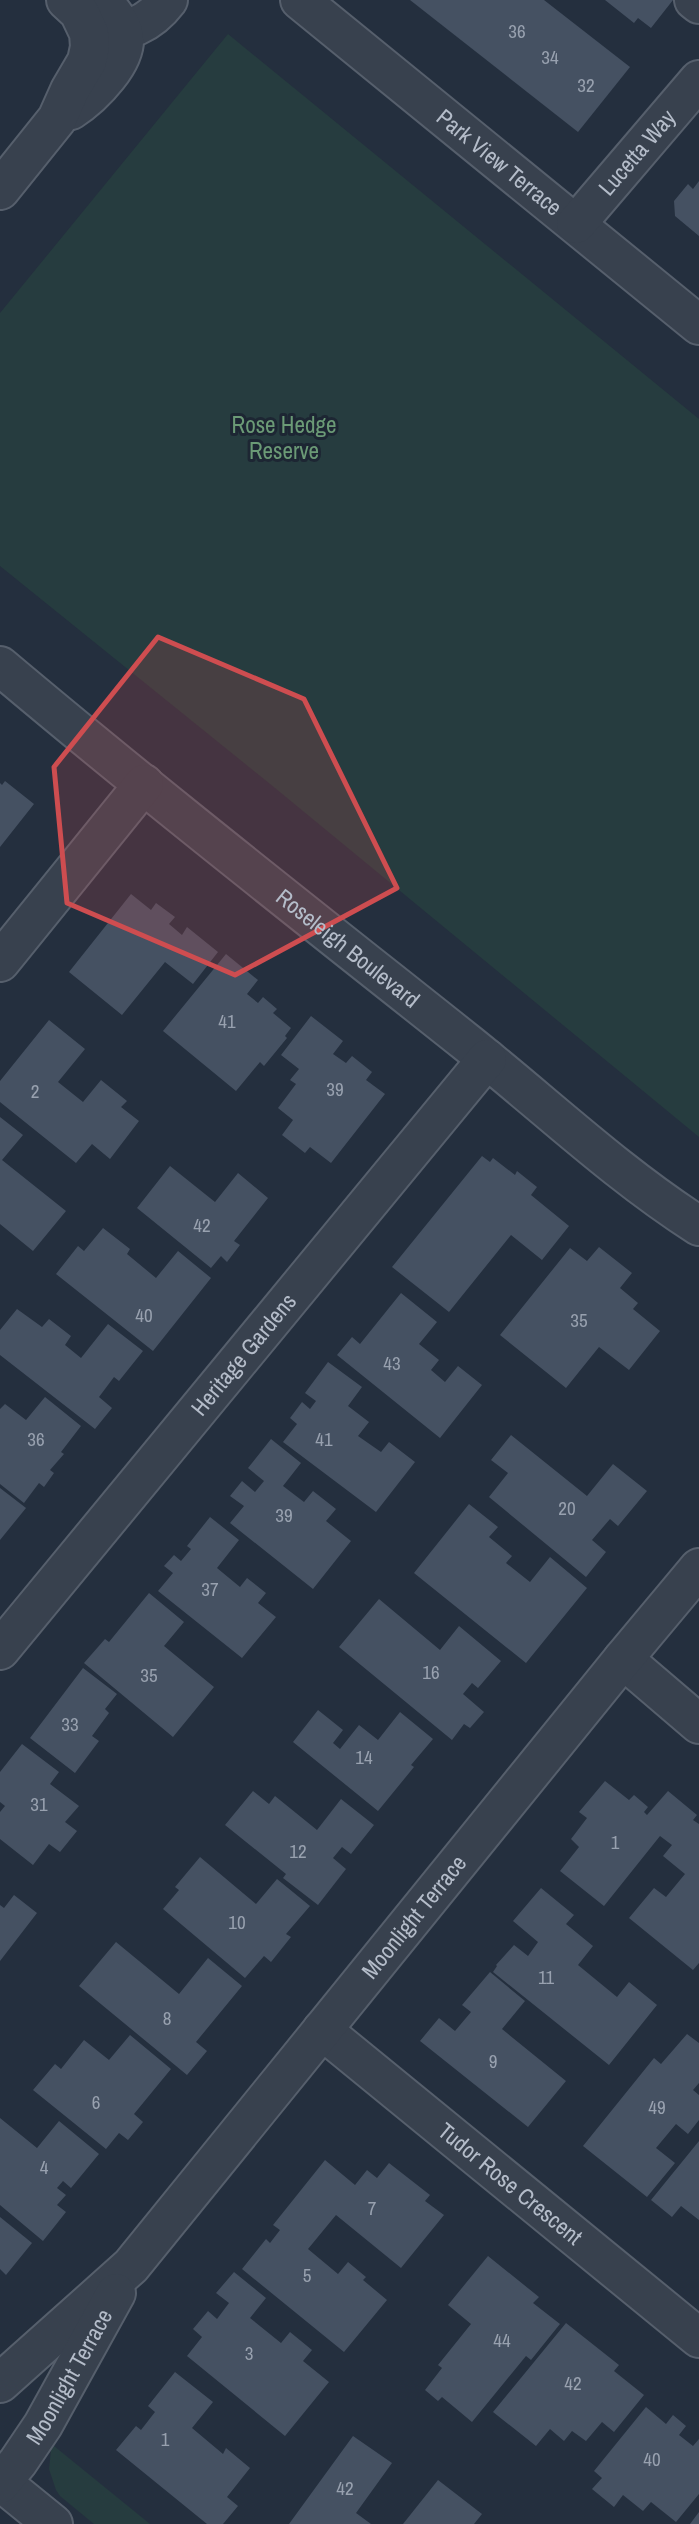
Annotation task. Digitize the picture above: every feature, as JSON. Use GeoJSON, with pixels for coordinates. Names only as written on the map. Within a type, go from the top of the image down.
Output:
{"type":"FeatureCollection","features":[{"type":"Feature","properties":{"kind":"street"},"geometry":{"type":"LineString","coordinates":[[66,0],[79,12],[148,20],[168,0]]}},
{"type":"Feature","properties":{"kind":"street","name":"Park View Terrace"},"geometry":{"type":"LineString","coordinates":[[300,0],[699,325]]}},
{"type":"Feature","properties":{"kind":"street"},"geometry":{"type":"LineString","coordinates":[[694,0],[699,4]]}},
{"type":"Feature","properties":{"kind":"street"},"geometry":{"type":"LineString","coordinates":[[0,190],[57,119],[69,90],[87,61],[90,47],[112,16]]}},
{"type":"Feature","properties":{"kind":"street","name":"Lucetta Way"},"geometry":{"type":"LineString","coordinates":[[576,224],[699,80]]}},
{"type":"Feature","properties":{"kind":"street","name":"Roseleigh Boulevard"},"geometry":{"type":"LineString","coordinates":[[0,666],[642,1187],[699,1226]]}},
{"type":"Feature","properties":{"kind":"street"},"geometry":{"type":"LineString","coordinates":[[0,962],[144,784]]}},
{"type":"Feature","properties":{"kind":"street","name":"Heritage Gardens"},"geometry":{"type":"LineString","coordinates":[[0,1650],[487,1059]]}},
{"type":"Feature","properties":{"kind":"street","name":"Moonlight Terrace"},"geometry":{"type":"LineString","coordinates":[[0,2383],[131,2266],[699,1568]]}},
{"type":"Feature","properties":{"kind":"street"},"geometry":{"type":"LineString","coordinates":[[623,1659],[699,1724]]}},
{"type":"Feature","properties":{"kind":"street","name":"Tudor Rose Crescent"},"geometry":{"type":"LineString","coordinates":[[322,2030],[699,2338]]}},
{"type":"Feature","properties":{"kind":"street","name":"Moonlight Terrace"},"geometry":{"type":"LineString","coordinates":[[1,2482],[43,2425],[131,2266]]}},
{"type":"Feature","properties":{"kind":"street"},"geometry":{"type":"LineString","coordinates":[[1,2482],[53,2524]]}},
{"type":"Feature","properties":{"kind":"highlighted area"},"geometry":{"type":"Polygon","coordinates":[[[158,637],[304,699],[397,888],[235,975],[67,903],[54,767],[158,637]]]}},
{"type":"Feature","properties":{"kind":"green space","name":"Rose Hedge Reserve"},"geometry":{"type":"Polygon","coordinates":[[[228,34],[699,419],[699,1137],[0,566],[0,313],[228,34]]]}},
{"type":"Feature","properties":{"kind":"green space"},"geometry":{"type":"Polygon","coordinates":[[[54,2446],[150,2524],[94,2524],[56,2490],[49,2469],[54,2446]]]}},
{"type":"Feature","properties":{"kind":"building"},"geometry":{"type":"Polygon","coordinates":[[[410,0],[544,0],[630,67],[578,132],[410,0]]]}},
{"type":"Feature","properties":{"kind":"building"},"geometry":{"type":"Polygon","coordinates":[[[605,0],[673,0],[651,28],[638,18],[634,23],[605,0]]]}},
{"type":"Feature","properties":{"kind":"building"},"geometry":{"type":"Polygon","coordinates":[[[699,181],[699,236],[675,216],[674,201],[688,184],[693,189],[699,181]]]}},
{"type":"Feature","properties":{"kind":"building"},"geometry":{"type":"Polygon","coordinates":[[[5,781],[34,804],[0,847],[0,783],[2,785],[5,781]]]}},
{"type":"Feature","properties":{"kind":"building"},"geometry":{"type":"Polygon","coordinates":[[[131,894],[151,910],[156,903],[175,917],[169,924],[182,935],[187,927],[218,952],[193,984],[165,962],[122,1015],[69,972],[131,894]]]}},
{"type":"Feature","properties":{"kind":"building"},"geometry":{"type":"Polygon","coordinates":[[[226,954],[258,980],[247,994],[258,1003],[263,997],[277,1009],[273,1013],[291,1028],[285,1036],[287,1038],[264,1066],[260,1062],[236,1091],[163,1031],[226,954]]]}},
{"type":"Feature","properties":{"kind":"building"},"geometry":{"type":"Polygon","coordinates":[[[311,1016],[343,1041],[333,1054],[346,1063],[352,1056],[372,1072],[366,1080],[385,1094],[331,1163],[310,1147],[305,1153],[282,1135],[293,1120],[278,1108],[296,1084],[290,1080],[299,1069],[281,1055],[311,1016]]]}},
{"type":"Feature","properties":{"kind":"building"},"geometry":{"type":"Polygon","coordinates":[[[49,1020],[85,1049],[58,1082],[83,1102],[101,1080],[127,1101],[121,1107],[139,1121],[110,1159],[92,1144],[76,1163],[0,1102],[0,1081],[49,1020]]]}},
{"type":"Feature","properties":{"kind":"building"},"geometry":{"type":"Polygon","coordinates":[[[0,1117],[23,1135],[2,1160],[66,1211],[33,1251],[0,1224],[0,1117]]]}},
{"type":"Feature","properties":{"kind":"building"},"geometry":{"type":"Polygon","coordinates":[[[482,1156],[490,1162],[493,1158],[515,1175],[517,1171],[537,1187],[531,1195],[569,1226],[542,1260],[511,1235],[449,1312],[392,1267],[482,1156]]]}},
{"type":"Feature","properties":{"kind":"building"},"geometry":{"type":"Polygon","coordinates":[[[170,1166],[215,1202],[238,1173],[268,1198],[234,1241],[240,1245],[227,1262],[221,1256],[211,1268],[137,1208],[170,1166]]]}},
{"type":"Feature","properties":{"kind":"building"},"geometry":{"type":"Polygon","coordinates":[[[103,1228],[130,1249],[127,1254],[156,1278],[178,1251],[211,1278],[153,1351],[56,1274],[78,1246],[84,1251],[103,1228]]]}},
{"type":"Feature","properties":{"kind":"building"},"geometry":{"type":"Polygon","coordinates":[[[599,1247],[632,1273],[620,1288],[638,1303],[633,1309],[660,1331],[629,1370],[599,1347],[566,1388],[500,1335],[570,1248],[587,1261],[599,1247]]]}},
{"type":"Feature","properties":{"kind":"building"},"geometry":{"type":"Polygon","coordinates":[[[401,1293],[437,1322],[419,1344],[439,1360],[431,1370],[445,1382],[458,1366],[482,1385],[440,1438],[337,1355],[352,1337],[360,1344],[401,1293]]]}},
{"type":"Feature","properties":{"kind":"building"},"geometry":{"type":"Polygon","coordinates":[[[17,1309],[42,1327],[49,1319],[71,1336],[65,1345],[81,1358],[108,1324],[143,1351],[119,1381],[114,1377],[99,1397],[112,1408],[95,1429],[0,1355],[0,1330],[17,1309]]]}},
{"type":"Feature","properties":{"kind":"building"},"geometry":{"type":"Polygon","coordinates":[[[328,1362],[362,1387],[348,1406],[369,1422],[358,1436],[381,1452],[389,1442],[415,1462],[376,1512],[283,1442],[297,1424],[290,1418],[302,1402],[310,1409],[316,1401],[305,1393],[328,1362]]]}},
{"type":"Feature","properties":{"kind":"building"},"geometry":{"type":"Polygon","coordinates":[[[45,1397],[81,1426],[61,1452],[64,1454],[50,1470],[54,1473],[44,1487],[39,1483],[24,1503],[0,1484],[0,1409],[5,1404],[26,1420],[45,1397]]]}},
{"type":"Feature","properties":{"kind":"building"},"geometry":{"type":"Polygon","coordinates":[[[511,1435],[587,1496],[613,1464],[647,1491],[618,1526],[610,1519],[592,1540],[606,1552],[586,1577],[489,1497],[508,1473],[491,1460],[511,1435]]]}},
{"type":"Feature","properties":{"kind":"building"},"geometry":{"type":"Polygon","coordinates":[[[271,1439],[301,1463],[283,1486],[304,1502],[313,1491],[336,1509],[326,1521],[351,1541],[313,1589],[230,1523],[244,1506],[230,1496],[242,1481],[255,1492],[264,1481],[248,1468],[271,1439]]]}},
{"type":"Feature","properties":{"kind":"building"},"geometry":{"type":"Polygon","coordinates":[[[0,1488],[26,1508],[0,1540],[0,1488]]]}},
{"type":"Feature","properties":{"kind":"building"},"geometry":{"type":"Polygon","coordinates":[[[469,1504],[498,1527],[489,1537],[512,1556],[506,1563],[530,1582],[550,1557],[587,1588],[526,1663],[414,1573],[469,1504]]]}},
{"type":"Feature","properties":{"kind":"building"},"geometry":{"type":"Polygon","coordinates":[[[210,1517],[239,1540],[217,1568],[240,1587],[247,1578],[266,1593],[258,1603],[276,1617],[242,1658],[158,1591],[173,1573],[164,1566],[174,1555],[181,1561],[191,1549],[187,1546],[210,1517]]]}},
{"type":"Feature","properties":{"kind":"building"},"geometry":{"type":"Polygon","coordinates":[[[149,1593],[184,1622],[164,1646],[214,1687],[173,1737],[84,1663],[105,1639],[109,1642],[149,1593]]]}},
{"type":"Feature","properties":{"kind":"building"},"geometry":{"type":"Polygon","coordinates":[[[379,1599],[440,1650],[459,1626],[501,1661],[478,1688],[472,1683],[463,1694],[484,1712],[470,1728],[464,1724],[452,1740],[339,1647],[379,1599]]]}},
{"type":"Feature","properties":{"kind":"building"},"geometry":{"type":"Polygon","coordinates":[[[83,1668],[117,1694],[105,1709],[109,1713],[92,1736],[99,1741],[75,1773],[30,1738],[83,1668]]]}},
{"type":"Feature","properties":{"kind":"building"},"geometry":{"type":"Polygon","coordinates":[[[318,1710],[343,1730],[333,1743],[340,1749],[359,1725],[378,1740],[400,1712],[433,1739],[378,1811],[293,1742],[318,1710]]]}},
{"type":"Feature","properties":{"kind":"building"},"geometry":{"type":"Polygon","coordinates":[[[22,1744],[59,1772],[50,1784],[79,1806],[65,1822],[77,1831],[60,1852],[49,1844],[33,1865],[0,1839],[0,1812],[5,1806],[0,1802],[0,1772],[22,1744]]]}},
{"type":"Feature","properties":{"kind":"building"},"geometry":{"type":"Polygon","coordinates":[[[605,1781],[629,1800],[634,1795],[648,1807],[644,1812],[647,1815],[668,1791],[697,1815],[693,1820],[699,1824],[699,1963],[693,1970],[629,1918],[654,1888],[666,1897],[685,1874],[663,1856],[672,1845],[660,1836],[604,1906],[560,1871],[579,1847],[571,1839],[587,1818],[579,1812],[605,1781]]]}},
{"type":"Feature","properties":{"kind":"building"},"geometry":{"type":"Polygon","coordinates":[[[253,1791],[269,1804],[275,1796],[317,1830],[341,1799],[374,1825],[351,1854],[342,1847],[333,1858],[346,1869],[318,1905],[283,1878],[286,1874],[225,1825],[253,1791]]]}},
{"type":"Feature","properties":{"kind":"building"},"geometry":{"type":"Polygon","coordinates":[[[200,1857],[256,1904],[277,1879],[310,1906],[286,1934],[291,1937],[271,1962],[264,1956],[245,1978],[163,1909],[179,1890],[175,1887],[200,1857]]]}},
{"type":"Feature","properties":{"kind":"building"},"geometry":{"type":"Polygon","coordinates":[[[541,1888],[574,1915],[566,1924],[593,1946],[578,1965],[617,1997],[629,1982],[657,2005],[609,2065],[493,1972],[514,1945],[528,1956],[538,1942],[513,1921],[541,1888]]]}},
{"type":"Feature","properties":{"kind":"building"},"geometry":{"type":"Polygon","coordinates":[[[14,1895],[37,1913],[0,1961],[0,1905],[4,1908],[14,1895]]]}},
{"type":"Feature","properties":{"kind":"building"},"geometry":{"type":"Polygon","coordinates":[[[116,1942],[179,1994],[208,1958],[242,1986],[196,2042],[207,2051],[187,2075],[79,1986],[116,1942]]]}},
{"type":"Feature","properties":{"kind":"building"},"geometry":{"type":"Polygon","coordinates":[[[490,1972],[525,2001],[502,2029],[566,2081],[528,2127],[420,2041],[439,2018],[455,2031],[471,2012],[462,2005],[490,1972]]]}},
{"type":"Feature","properties":{"kind":"building"},"geometry":{"type":"Polygon","coordinates":[[[687,2034],[699,2043],[699,2083],[693,2090],[699,2095],[699,2120],[688,2134],[676,2124],[656,2148],[675,2163],[647,2197],[583,2146],[654,2058],[661,2064],[687,2034]]]}},
{"type":"Feature","properties":{"kind":"building"},"geometry":{"type":"Polygon","coordinates":[[[130,2035],[171,2069],[134,2114],[143,2122],[128,2140],[119,2133],[106,2149],[33,2090],[55,2064],[61,2069],[84,2040],[109,2060],[130,2035]]]}},
{"type":"Feature","properties":{"kind":"building"},"geometry":{"type":"Polygon","coordinates":[[[0,2118],[37,2148],[59,2121],[99,2154],[71,2188],[63,2181],[57,2188],[66,2195],[57,2205],[66,2212],[43,2241],[0,2205],[0,2118]]]}},
{"type":"Feature","properties":{"kind":"building"},"geometry":{"type":"Polygon","coordinates":[[[699,2141],[699,2220],[681,2206],[672,2217],[651,2200],[699,2141]]]}},
{"type":"Feature","properties":{"kind":"building"},"geometry":{"type":"Polygon","coordinates":[[[325,2160],[355,2185],[367,2170],[377,2178],[389,2163],[430,2195],[425,2201],[444,2215],[401,2268],[336,2215],[308,2249],[338,2274],[348,2262],[366,2277],[363,2280],[387,2300],[344,2352],[242,2269],[266,2239],[270,2243],[280,2230],[273,2225],[325,2160]]]}},
{"type":"Feature","properties":{"kind":"building"},"geometry":{"type":"Polygon","coordinates":[[[0,2217],[32,2243],[6,2275],[0,2269],[0,2217]]]}},
{"type":"Feature","properties":{"kind":"building"},"geometry":{"type":"Polygon","coordinates":[[[488,2256],[539,2297],[533,2303],[560,2324],[531,2360],[526,2356],[472,2422],[442,2397],[438,2401],[425,2390],[442,2368],[438,2365],[471,2324],[448,2305],[488,2256]]]}},
{"type":"Feature","properties":{"kind":"building"},"geometry":{"type":"Polygon","coordinates":[[[234,2272],[266,2298],[250,2318],[281,2343],[290,2332],[312,2350],[303,2361],[329,2382],[285,2436],[187,2356],[202,2337],[193,2329],[208,2311],[217,2319],[229,2303],[216,2293],[234,2272]]]}},
{"type":"Feature","properties":{"kind":"building"},"geometry":{"type":"Polygon","coordinates":[[[566,2323],[619,2365],[614,2371],[644,2395],[614,2432],[602,2422],[586,2441],[572,2431],[564,2441],[550,2429],[536,2446],[493,2412],[566,2323]]]}},
{"type":"Feature","properties":{"kind":"building"},"geometry":{"type":"Polygon","coordinates":[[[175,2372],[213,2402],[192,2428],[223,2454],[226,2448],[250,2468],[227,2497],[238,2506],[223,2524],[207,2524],[116,2450],[136,2426],[141,2430],[155,2412],[148,2406],[175,2372]]]}},
{"type":"Feature","properties":{"kind":"building"},"geometry":{"type":"Polygon","coordinates":[[[646,2407],[666,2424],[673,2415],[686,2426],[679,2435],[693,2446],[699,2439],[699,2494],[676,2522],[651,2502],[643,2511],[623,2495],[614,2507],[592,2489],[602,2478],[594,2471],[646,2407]]]}},
{"type":"Feature","properties":{"kind":"building"},"geometry":{"type":"Polygon","coordinates":[[[353,2436],[392,2463],[356,2513],[371,2524],[289,2524],[353,2436]]]}},
{"type":"Feature","properties":{"kind":"building"},"geometry":{"type":"Polygon","coordinates":[[[438,2480],[482,2514],[474,2524],[403,2524],[438,2480]]]}},
{"type":"Feature","properties":{"kind":"building"},"geometry":{"type":"Polygon","coordinates":[[[699,2512],[699,2524],[690,2524],[699,2512]]]}}]}
